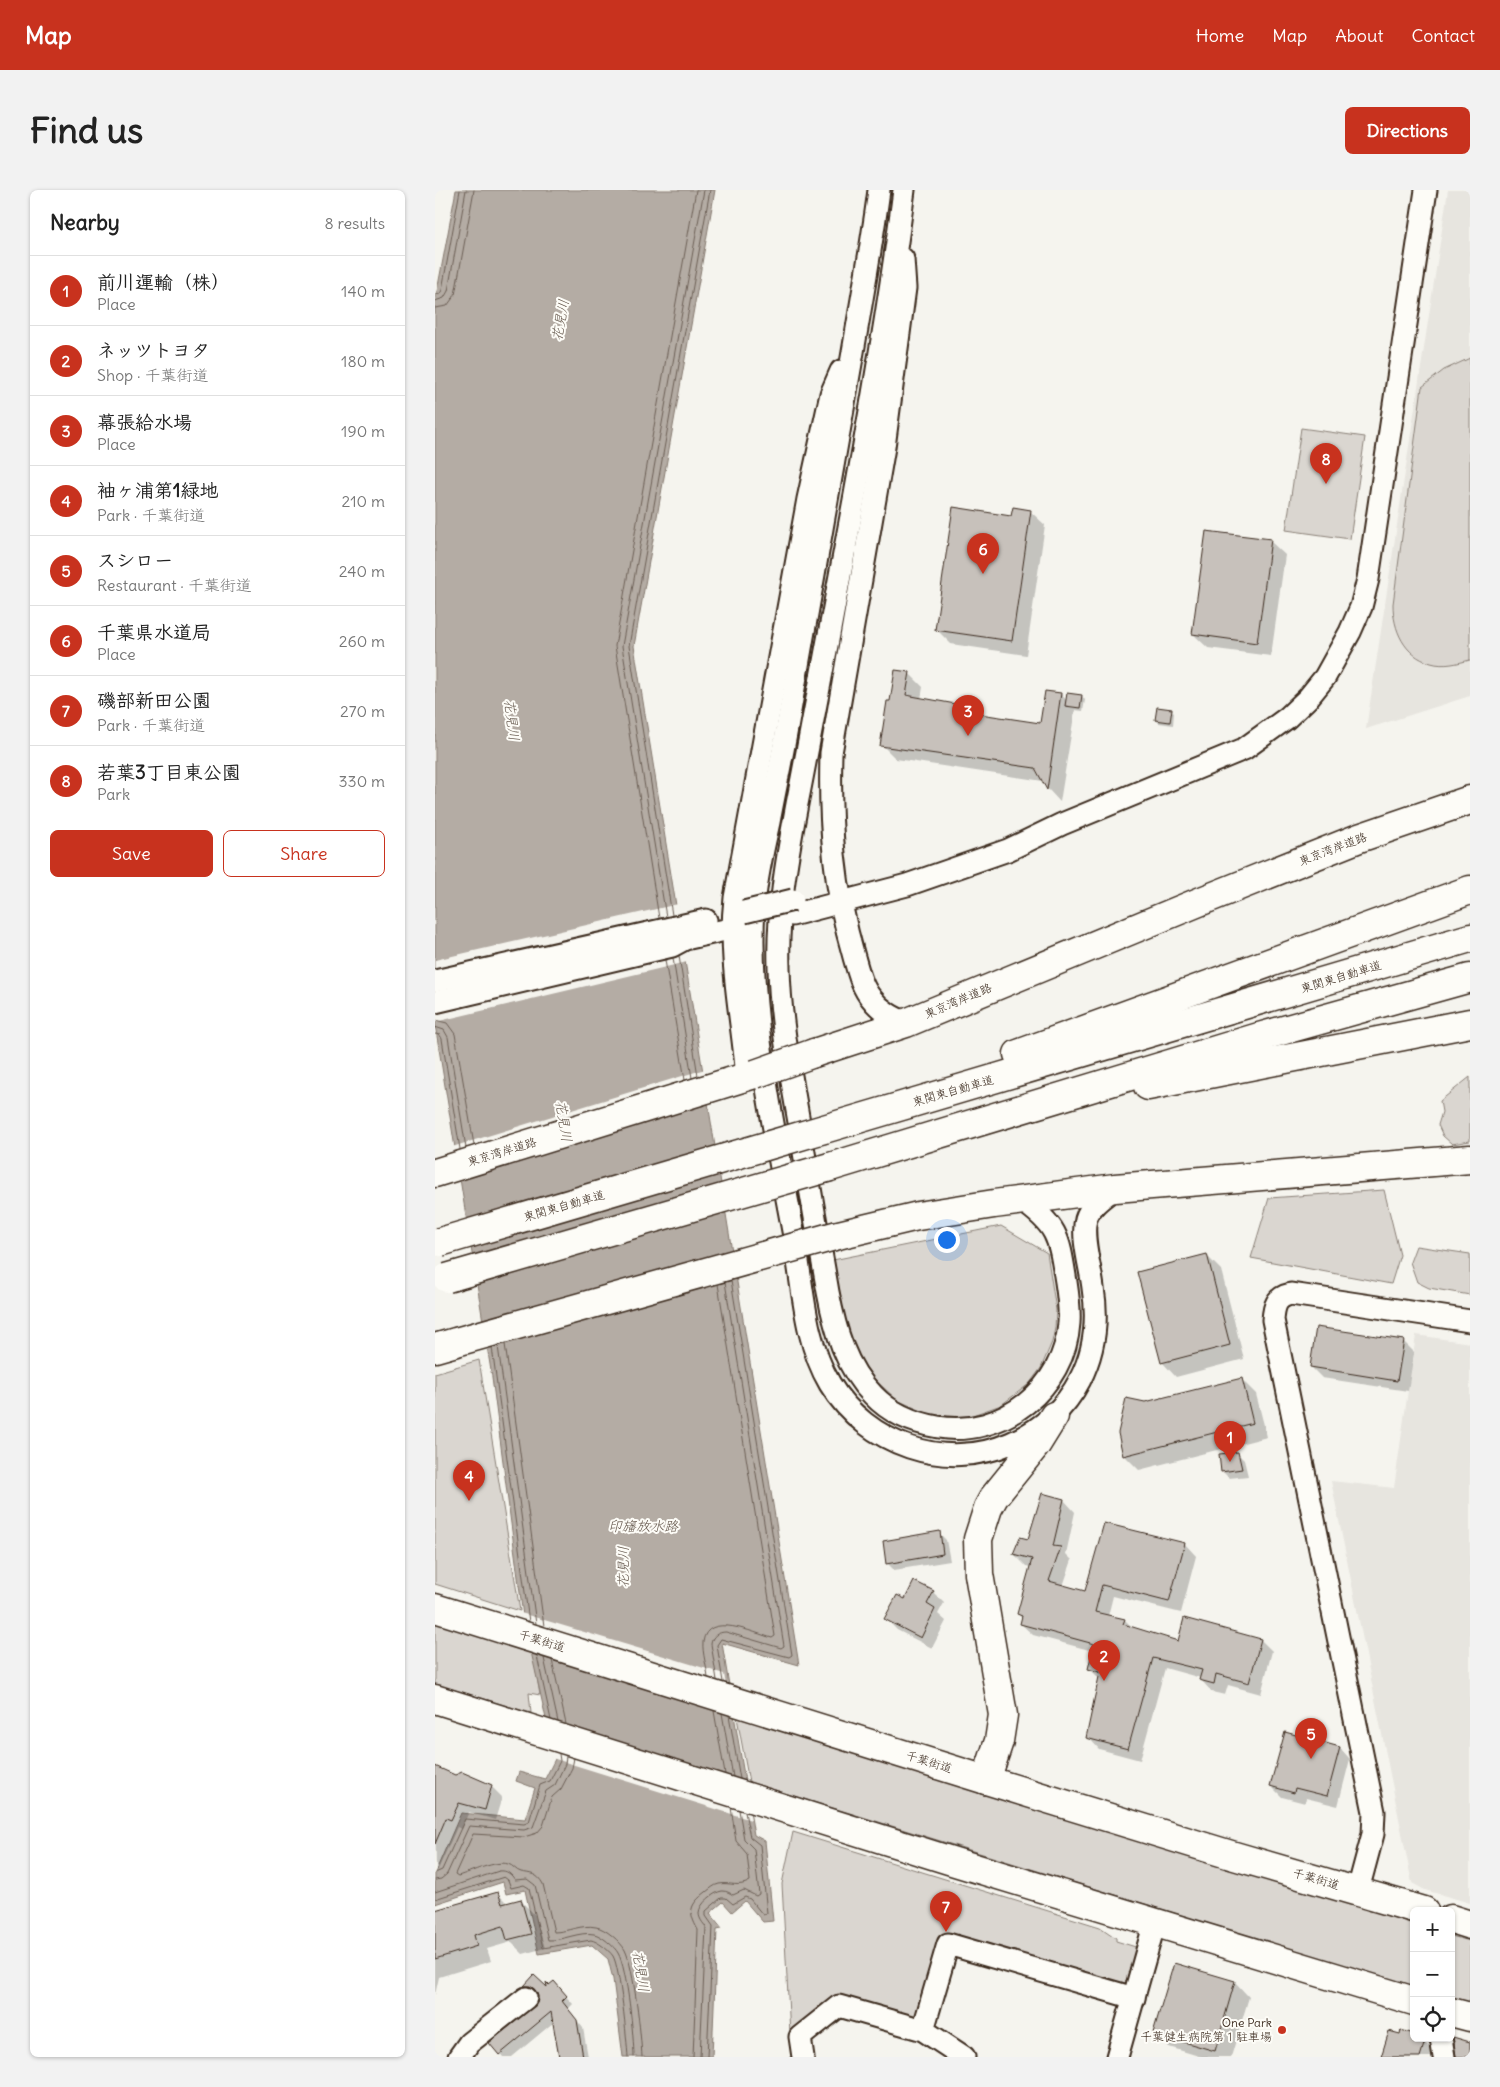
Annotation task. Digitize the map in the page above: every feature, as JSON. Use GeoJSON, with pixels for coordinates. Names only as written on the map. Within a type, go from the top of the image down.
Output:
{"type":"FeatureCollection","features":[{"type":"Feature","properties":{"kind":"highway","name":"東京湾岸道路"},"geometry":{"type":"LineString","coordinates":[[435,1173],[747,1077],[906,1023],[1359,838],[1470,800]]}},
{"type":"Feature","properties":{"kind":"highway"},"geometry":{"type":"LineString","coordinates":[[881,1112],[916,1092],[1470,890]]}},
{"type":"Feature","properties":{"kind":"highway","name":"東関東自動車道"},"geometry":{"type":"LineString","coordinates":[[438,1243],[1470,938]]}},
{"type":"Feature","properties":{"kind":"highway"},"geometry":{"type":"LineString","coordinates":[[441,1279],[830,1167],[1269,1034],[1470,978]]}},
{"type":"Feature","properties":{"kind":"highway"},"geometry":{"type":"LineString","coordinates":[[1062,1096],[1091,1096],[1470,1023]]}},
{"type":"Feature","properties":{"kind":"highway"},"geometry":{"type":"LineString","coordinates":[[446,1345],[838,1235],[918,1216],[1115,1188],[1470,1159]]}},
{"type":"Feature","properties":{"kind":"highway"},"geometry":{"type":"LineString","coordinates":[[985,1780],[999,1741],[1003,1715],[979,1574],[978,1539],[988,1508],[994,1497],[1036,1445],[1054,1416]]}},
{"type":"Feature","properties":{"kind":"highway","name":"千葉街道"},"geometry":{"type":"LineString","coordinates":[[435,1608],[985,1780],[1231,1855],[1358,1890],[1411,1907]]}},
{"type":"Feature","properties":{"kind":"highway"},"geometry":{"type":"LineString","coordinates":[[435,1699],[1155,1922],[1410,1999]]}},
{"type":"Feature","properties":{"kind":"highway"},"geometry":{"type":"LineString","coordinates":[[1455,1920],[1470,1925]]}},
{"type":"Feature","properties":{"kind":"highway"},"geometry":{"type":"LineString","coordinates":[[1455,2013],[1470,2017]]}},
{"type":"Feature","properties":{"kind":"street"},"geometry":{"type":"LineString","coordinates":[[879,190],[755,902],[754,966],[761,1037],[772,1116],[807,1316],[815,1350],[834,1389],[848,1407],[871,1428],[901,1445],[917,1450],[939,1454],[978,1454],[1009,1444],[1038,1429],[1054,1416],[1079,1383],[1095,1338],[1096,1310],[1085,1233],[1086,1220],[1097,1202],[1115,1188]]}},
{"type":"Feature","properties":{"kind":"street"},"geometry":{"type":"LineString","coordinates":[[904,190],[864,445],[783,877],[779,968],[785,1039],[824,1271],[837,1333],[854,1371],[863,1384],[875,1399],[903,1417],[922,1424],[945,1428],[961,1429],[984,1426],[1007,1416],[1026,1404],[1037,1394],[1054,1371],[1062,1353],[1069,1324],[1068,1294],[1061,1250],[1052,1227],[1045,1218],[1021,1200]]}},
{"type":"Feature","properties":{"kind":"street"},"geometry":{"type":"LineString","coordinates":[[435,981],[684,932],[839,896],[938,862],[1061,824],[1244,750],[1287,718],[1308,698],[1338,656],[1361,607],[1368,579],[1426,190]]}},
{"type":"Feature","properties":{"kind":"street"},"geometry":{"type":"LineString","coordinates":[[901,218],[905,288],[885,438],[831,753],[830,791],[839,896],[860,977],[871,999],[889,1015],[906,1023]]}},
{"type":"Feature","properties":{"kind":"street"},"geometry":{"type":"LineString","coordinates":[[747,1077],[739,1016],[738,920],[808,499],[831,394],[854,342]]}},
{"type":"Feature","properties":{"kind":"street"},"geometry":{"type":"LineString","coordinates":[[435,1002],[672,946],[684,932]]}},
{"type":"Feature","properties":{"kind":"street"},"geometry":{"type":"LineString","coordinates":[[1358,1890],[1373,1834],[1374,1812],[1273,1320],[1274,1310],[1277,1301],[1283,1296],[1291,1294],[1470,1321]]}},
{"type":"Feature","properties":{"kind":"street"},"geometry":{"type":"LineString","coordinates":[[1117,2057],[1155,1922]]}},
{"type":"Feature","properties":{"kind":"street"},"geometry":{"type":"LineString","coordinates":[[923,2030],[948,1944],[1134,1998]]}},
{"type":"Feature","properties":{"kind":"street"},"geometry":{"type":"LineString","coordinates":[[459,2057],[469,2043],[526,1998]]}},
{"type":"Feature","properties":{"kind":"street"},"geometry":{"type":"LineString","coordinates":[[803,2057],[800,2037],[839,2006],[923,2030],[964,2057]]}},
{"type":"Feature","properties":{"kind":"street"},"geometry":{"type":"LineString","coordinates":[[1442,2042],[1444,2057]]}},
{"type":"Feature","properties":{"kind":"shaded area"},"geometry":{"type":"Polygon","coordinates":[[[1448,190],[1470,190],[1470,696],[1366,729],[1448,190]]]}},
{"type":"Feature","properties":{"kind":"shaded area"},"geometry":{"type":"Polygon","coordinates":[[[1470,358],[1470,660],[1441,665],[1422,659],[1407,648],[1395,623],[1393,604],[1422,387],[1444,370],[1470,358]]]}},
{"type":"Feature","properties":{"kind":"shaded area"},"geometry":{"type":"Polygon","coordinates":[[[1301,428],[1365,437],[1350,539],[1286,530],[1301,428]]]}},
{"type":"Feature","properties":{"kind":"shaded area"},"geometry":{"type":"Polygon","coordinates":[[[1470,1077],[1470,1141],[1452,1144],[1443,1136],[1438,1125],[1442,1112],[1440,1101],[1470,1077]]]}},
{"type":"Feature","properties":{"kind":"shaded area"},"geometry":{"type":"Polygon","coordinates":[[[1384,1190],[1400,1255],[1391,1284],[1251,1258],[1269,1198],[1384,1190]]]}},
{"type":"Feature","properties":{"kind":"shaded area"},"geometry":{"type":"Polygon","coordinates":[[[1001,1226],[1047,1253],[1056,1310],[1052,1342],[1041,1368],[1029,1384],[1001,1405],[967,1417],[931,1415],[897,1400],[869,1374],[847,1340],[828,1261],[1001,1226]]]}},
{"type":"Feature","properties":{"kind":"shaded area"},"geometry":{"type":"Polygon","coordinates":[[[1416,1246],[1470,1254],[1470,1295],[1429,1288],[1417,1282],[1410,1262],[1416,1246]]]}},
{"type":"Feature","properties":{"kind":"shaded area"},"geometry":{"type":"Polygon","coordinates":[[[1416,1335],[1470,1343],[1470,1903],[1425,1890],[1412,1883],[1331,1481],[1394,1488],[1416,1335]]]}},
{"type":"Feature","properties":{"kind":"shaded area"},"geometry":{"type":"Polygon","coordinates":[[[479,1360],[520,1611],[435,1584],[435,1373],[479,1360]]]}},
{"type":"Feature","properties":{"kind":"shaded area"},"geometry":{"type":"Polygon","coordinates":[[[435,1618],[532,1648],[540,1695],[529,1693],[531,1713],[435,1684],[435,1618]]]}},
{"type":"Feature","properties":{"kind":"shaded area"},"geometry":{"type":"Polygon","coordinates":[[[736,1712],[1410,1923],[1410,1986],[749,1782],[736,1712]]]}},
{"type":"Feature","properties":{"kind":"shaded area"},"geometry":{"type":"Polygon","coordinates":[[[793,1832],[1100,1927],[1116,1938],[1116,1941],[1139,1948],[1129,1981],[1121,1985],[943,1934],[919,2014],[911,2018],[837,1997],[790,2034],[782,1884],[793,1832]]]}},
{"type":"Feature","properties":{"kind":"shaded area"},"geometry":{"type":"Polygon","coordinates":[[[1455,1937],[1470,1941],[1470,2004],[1455,1999],[1455,1937]]]}},
{"type":"Feature","properties":{"kind":"water","name":"印旛放水路"},"geometry":{"type":"Polygon","coordinates":[[[456,190],[715,190],[634,646],[799,1665],[722,1643],[754,1835],[765,1841],[773,1921],[763,1922],[745,1901],[732,1912],[723,1902],[710,1913],[722,1928],[717,1929],[712,2057],[623,2057],[613,1979],[608,1959],[592,1945],[539,1954],[525,1890],[506,1894],[503,1882],[435,1904],[435,1873],[461,1813],[525,1819],[535,1788],[516,1781],[519,1772],[545,1779],[555,1759],[523,1616],[492,1377],[435,1024],[435,302],[456,190]]]}},
{"type":"Feature","properties":{"kind":"pier"},"geometry":{"type":"Polygon","coordinates":[[[678,904],[687,962],[435,1022],[435,960],[678,904]]]}},
{"type":"Feature","properties":{"kind":"pier"},"geometry":{"type":"Polygon","coordinates":[[[705,1069],[710,1101],[457,1179],[452,1147],[705,1069]]]}},
{"type":"Feature","properties":{"kind":"pier"},"geometry":{"type":"Polygon","coordinates":[[[521,1613],[724,1674],[731,1713],[528,1645],[521,1613]]]}},
{"type":"Feature","properties":{"kind":"pier"},"geometry":{"type":"Polygon","coordinates":[[[544,1722],[744,1784],[751,1820],[552,1758],[544,1722]]]}},
{"type":"Feature","properties":{"kind":"building"},"geometry":{"type":"Polygon","coordinates":[[[953,507],[1011,516],[1013,507],[1031,510],[1012,641],[935,630],[953,507]]]}},
{"type":"Feature","properties":{"kind":"building"},"geometry":{"type":"Polygon","coordinates":[[[1206,531],[1271,539],[1257,643],[1192,634],[1206,531]]]}},
{"type":"Feature","properties":{"kind":"building"},"geometry":{"type":"Polygon","coordinates":[[[895,670],[910,672],[906,695],[961,705],[960,711],[1040,723],[1045,691],[1061,693],[1047,790],[1035,768],[880,746],[887,701],[890,701],[895,670]]]}},
{"type":"Feature","properties":{"kind":"building"},"geometry":{"type":"Polygon","coordinates":[[[1067,693],[1082,695],[1080,708],[1065,706],[1067,693]]]}},
{"type":"Feature","properties":{"kind":"building"},"geometry":{"type":"Polygon","coordinates":[[[1157,707],[1172,709],[1170,722],[1155,720],[1157,707]]]}},
{"type":"Feature","properties":{"kind":"building"},"geometry":{"type":"Polygon","coordinates":[[[1207,1254],[1230,1345],[1161,1363],[1137,1272],[1207,1254]]]}},
{"type":"Feature","properties":{"kind":"building"},"geometry":{"type":"Polygon","coordinates":[[[1316,1327],[1404,1340],[1397,1381],[1310,1367],[1316,1327]]]}},
{"type":"Feature","properties":{"kind":"building"},"geometry":{"type":"Polygon","coordinates":[[[1242,1378],[1253,1423],[1123,1456],[1118,1433],[1126,1398],[1145,1402],[1242,1378]]]}},
{"type":"Feature","properties":{"kind":"building"},"geometry":{"type":"Polygon","coordinates":[[[1238,1452],[1242,1469],[1221,1472],[1219,1454],[1238,1452]]]}},
{"type":"Feature","properties":{"kind":"building"},"geometry":{"type":"Polygon","coordinates":[[[1042,1493],[1064,1499],[1053,1546],[1061,1547],[1049,1581],[1085,1591],[1104,1523],[1185,1543],[1169,1602],[1102,1585],[1095,1612],[1125,1619],[1123,1624],[1178,1641],[1184,1618],[1261,1639],[1249,1683],[1216,1674],[1214,1684],[1199,1680],[1202,1670],[1153,1658],[1128,1749],[1086,1738],[1100,1672],[1088,1669],[1094,1644],[1020,1624],[1022,1616],[1017,1614],[1032,1559],[1013,1554],[1020,1537],[1028,1539],[1042,1493]]]}},
{"type":"Feature","properties":{"kind":"building"},"geometry":{"type":"Polygon","coordinates":[[[940,1531],[943,1554],[886,1564],[883,1541],[940,1531]]]}},
{"type":"Feature","properties":{"kind":"building"},"geometry":{"type":"Polygon","coordinates":[[[914,1581],[934,1591],[927,1604],[935,1609],[921,1638],[884,1619],[897,1595],[905,1599],[914,1581]]]}},
{"type":"Feature","properties":{"kind":"building"},"geometry":{"type":"Polygon","coordinates":[[[1285,1732],[1340,1747],[1327,1796],[1295,1788],[1294,1793],[1270,1786],[1285,1732]]]}},
{"type":"Feature","properties":{"kind":"building"},"geometry":{"type":"Polygon","coordinates":[[[435,1766],[455,1775],[462,1772],[492,1785],[485,1810],[459,1803],[451,1820],[446,1818],[435,1844],[435,1766]]]}},
{"type":"Feature","properties":{"kind":"building"},"geometry":{"type":"Polygon","coordinates":[[[498,1892],[502,1904],[521,1899],[531,1934],[507,1940],[503,1926],[474,1935],[477,1946],[435,1959],[435,1910],[498,1892]]]}},
{"type":"Feature","properties":{"kind":"building"},"geometry":{"type":"Polygon","coordinates":[[[1174,1963],[1235,1981],[1215,2051],[1153,2033],[1174,1963]]]}},
{"type":"Feature","properties":{"kind":"building"},"geometry":{"type":"Polygon","coordinates":[[[534,1975],[547,1987],[546,1982],[549,1985],[554,1981],[567,1996],[562,2001],[577,2020],[583,2057],[559,2057],[551,2012],[499,2055],[489,2043],[537,2003],[538,1996],[535,1990],[530,1986],[524,1986],[534,1975]]]}},
{"type":"Feature","properties":{"kind":"building"},"geometry":{"type":"Polygon","coordinates":[[[1401,2030],[1410,2033],[1410,2042],[1425,2042],[1420,2057],[1381,2057],[1389,2031],[1400,2034],[1401,2030]]]}},
{"type":"Feature","properties":{"kind":"building"},"geometry":{"type":"Polygon","coordinates":[[[1455,2038],[1470,2042],[1470,2057],[1456,2057],[1455,2038]]]}},
{"type":"Feature","properties":{"kind":"place","name":"若葉3丁目東公園"},"geometry":{"type":"Point","coordinates":[1326,484]}},
{"type":"Feature","properties":{"kind":"place","name":"千葉県水道局"},"geometry":{"type":"Point","coordinates":[983,574]}},
{"type":"Feature","properties":{"kind":"place","name":"幕張給水場"},"geometry":{"type":"Point","coordinates":[968,736]}},
{"type":"Feature","properties":{"kind":"place","name":"前川運輸（株）"},"geometry":{"type":"Point","coordinates":[1230,1462]}},
{"type":"Feature","properties":{"kind":"place","name":"袖ヶ浦第1緑地"},"geometry":{"type":"Point","coordinates":[469,1501]}},
{"type":"Feature","properties":{"kind":"place","name":"ネッツトヨタ"},"geometry":{"type":"Point","coordinates":[1104,1681]}},
{"type":"Feature","properties":{"kind":"place","name":"スシロー"},"geometry":{"type":"Point","coordinates":[1311,1759]}},
{"type":"Feature","properties":{"kind":"place","name":"磯部新田公園"},"geometry":{"type":"Point","coordinates":[946,1932]}},
{"type":"Feature","properties":{"kind":"place","name":"One Park 千葉健生病院第１駐車場"},"geometry":{"type":"Point","coordinates":[1282,2030]}},
{"type":"Feature","properties":{"kind":"water label","name":"花見川"},"geometry":{"type":"Point","coordinates":[560,320]}},
{"type":"Feature","properties":{"kind":"water label","name":"花見川"},"geometry":{"type":"Point","coordinates":[512,720]}},
{"type":"Feature","properties":{"kind":"water label","name":"花見川"},"geometry":{"type":"Point","coordinates":[564,1121]}},
{"type":"Feature","properties":{"kind":"water label","name":"花見川"},"geometry":{"type":"Point","coordinates":[623,1567]}},
{"type":"Feature","properties":{"kind":"water label","name":"花見川"},"geometry":{"type":"Point","coordinates":[641,1971]}}]}
